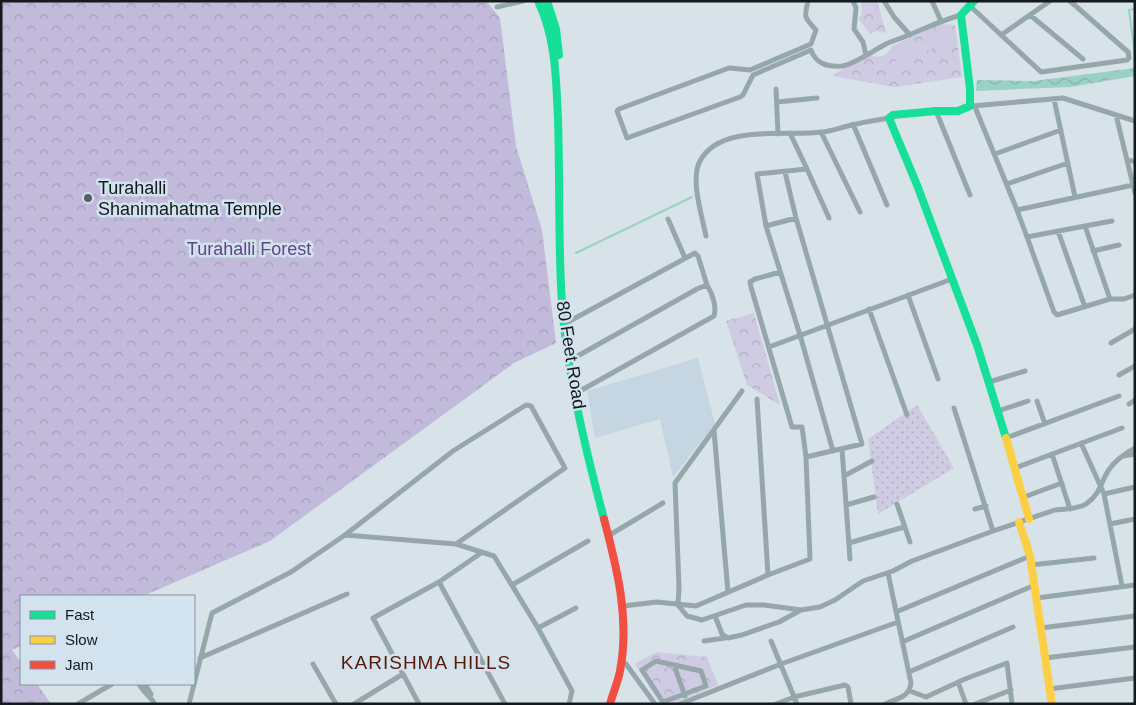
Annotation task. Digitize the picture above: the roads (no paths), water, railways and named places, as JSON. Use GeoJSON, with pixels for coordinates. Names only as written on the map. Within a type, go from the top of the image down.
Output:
{"type":"FeatureCollection","features":[{"type":"Feature","properties":{"kind":"main road","name":"80 Feet Road"},"geometry":{"type":"LineString","coordinates":[[538,1],[547,21],[556,67],[564,140],[565,278],[568,322],[580,391],[626,606],[629,641],[626,664],[615,704]]}},
{"type":"Feature","properties":{"kind":"main road","name":"80 Feet Road"},"geometry":{"type":"LineString","coordinates":[[548,1],[556,29],[560,66],[561,278],[563,317],[588,455],[611,535]]}},
{"type":"Feature","properties":{"kind":"main road"},"geometry":{"type":"LineString","coordinates":[[971,3],[961,14],[972,106],[958,111],[893,115],[889,118],[917,185],[977,345],[1024,497],[1029,519]]}},
{"type":"Feature","properties":{"kind":"main road"},"geometry":{"type":"LineString","coordinates":[[1019,522],[1035,585],[1052,704]]}},
{"type":"Feature","properties":{"kind":"main road","name":"80 Feet Road"},"geometry":{"type":"LineString","coordinates":[[610,704],[618,683],[624,651],[626,606]]}},
{"type":"Feature","properties":{"kind":"street"},"geometry":{"type":"LineString","coordinates":[[497,7],[522,1]]}},
{"type":"Feature","properties":{"kind":"street"},"geometry":{"type":"LineString","coordinates":[[766,66],[753,75],[740,97],[627,138],[619,109],[729,68],[750,70],[766,66],[802,51],[811,44],[816,33],[816,30],[805,17],[804,12],[808,1]]}},
{"type":"Feature","properties":{"kind":"street"},"geometry":{"type":"LineString","coordinates":[[852,1],[856,8],[854,30],[863,42],[866,55]]}},
{"type":"Feature","properties":{"kind":"street"},"geometry":{"type":"LineString","coordinates":[[884,1],[894,17],[910,35]]}},
{"type":"Feature","properties":{"kind":"street"},"geometry":{"type":"LineString","coordinates":[[932,1],[941,20]]}},
{"type":"Feature","properties":{"kind":"street"},"geometry":{"type":"LineString","coordinates":[[1001,35],[1050,1]]}},
{"type":"Feature","properties":{"kind":"street"},"geometry":{"type":"LineString","coordinates":[[971,3],[1001,35],[1041,72],[1115,63],[1129,58],[1128,52],[1070,1]]}},
{"type":"Feature","properties":{"kind":"street"},"geometry":{"type":"LineString","coordinates":[[802,51],[812,50],[814,58],[822,64],[843,66],[888,43],[941,20],[961,14]]}},
{"type":"Feature","properties":{"kind":"street"},"geometry":{"type":"LineString","coordinates":[[1030,16],[1083,60]]}},
{"type":"Feature","properties":{"kind":"street"},"geometry":{"type":"LineString","coordinates":[[776,89],[778,134]]}},
{"type":"Feature","properties":{"kind":"street"},"geometry":{"type":"LineString","coordinates":[[776,102],[817,98]]}},
{"type":"Feature","properties":{"kind":"street"},"geometry":{"type":"LineString","coordinates":[[1135,121],[1063,98],[972,106],[1007,184],[1054,312],[1060,315],[1110,299],[1129,298],[1135,295]]}},
{"type":"Feature","properties":{"kind":"street"},"geometry":{"type":"LineString","coordinates":[[1054,99],[1075,197]]}},
{"type":"Feature","properties":{"kind":"street"},"geometry":{"type":"LineString","coordinates":[[936,111],[970,195]]}},
{"type":"Feature","properties":{"kind":"street"},"geometry":{"type":"LineString","coordinates":[[1116,115],[1135,193]]}},
{"type":"Feature","properties":{"kind":"street"},"geometry":{"type":"LineString","coordinates":[[706,236],[696,184],[696,172],[699,162],[706,151],[715,144],[735,137],[822,132],[889,118]]}},
{"type":"Feature","properties":{"kind":"street"},"geometry":{"type":"LineString","coordinates":[[853,124],[887,205]]}},
{"type":"Feature","properties":{"kind":"street"},"geometry":{"type":"LineString","coordinates":[[995,154],[1061,130]]}},
{"type":"Feature","properties":{"kind":"street"},"geometry":{"type":"LineString","coordinates":[[822,132],[860,212]]}},
{"type":"Feature","properties":{"kind":"street"},"geometry":{"type":"LineString","coordinates":[[790,133],[829,218]]}},
{"type":"Feature","properties":{"kind":"street"},"geometry":{"type":"LineString","coordinates":[[1127,159],[1135,162]]}},
{"type":"Feature","properties":{"kind":"street"},"geometry":{"type":"LineString","coordinates":[[1007,184],[1068,163]]}},
{"type":"Feature","properties":{"kind":"street"},"geometry":{"type":"LineString","coordinates":[[807,169],[757,174],[766,226],[833,451]]}},
{"type":"Feature","properties":{"kind":"street"},"geometry":{"type":"LineString","coordinates":[[785,172],[796,218],[862,444],[806,457]]}},
{"type":"Feature","properties":{"kind":"street"},"geometry":{"type":"LineString","coordinates":[[1017,210],[1133,185]]}},
{"type":"Feature","properties":{"kind":"street"},"geometry":{"type":"LineString","coordinates":[[766,226],[796,218]]}},
{"type":"Feature","properties":{"kind":"street"},"geometry":{"type":"LineString","coordinates":[[668,219],[685,258]]}},
{"type":"Feature","properties":{"kind":"street"},"geometry":{"type":"LineString","coordinates":[[1027,237],[1112,221]]}},
{"type":"Feature","properties":{"kind":"street"},"geometry":{"type":"LineString","coordinates":[[1085,226],[1110,299]]}},
{"type":"Feature","properties":{"kind":"street"},"geometry":{"type":"LineString","coordinates":[[1058,231],[1085,307]]}},
{"type":"Feature","properties":{"kind":"street"},"geometry":{"type":"LineString","coordinates":[[1093,251],[1119,244]]}},
{"type":"Feature","properties":{"kind":"street"},"geometry":{"type":"LineString","coordinates":[[568,322],[695,253],[711,291],[716,310],[714,316],[580,391]]}},
{"type":"Feature","properties":{"kind":"street"},"geometry":{"type":"LineString","coordinates":[[626,606],[657,602],[696,606],[810,559],[806,457],[802,427],[792,426],[750,282],[780,272]]}},
{"type":"Feature","properties":{"kind":"street"},"geometry":{"type":"LineString","coordinates":[[769,347],[952,279]]}},
{"type":"Feature","properties":{"kind":"street"},"geometry":{"type":"LineString","coordinates":[[574,358],[707,285]]}},
{"type":"Feature","properties":{"kind":"street"},"geometry":{"type":"LineString","coordinates":[[908,295],[938,379]]}},
{"type":"Feature","properties":{"kind":"street"},"geometry":{"type":"LineString","coordinates":[[869,309],[907,414]]}},
{"type":"Feature","properties":{"kind":"street"},"geometry":{"type":"LineString","coordinates":[[1111,343],[1135,329]]}},
{"type":"Feature","properties":{"kind":"street"},"geometry":{"type":"LineString","coordinates":[[1119,375],[1135,366]]}},
{"type":"Feature","properties":{"kind":"street"},"geometry":{"type":"LineString","coordinates":[[989,382],[1025,371]]}},
{"type":"Feature","properties":{"kind":"street"},"geometry":{"type":"LineString","coordinates":[[742,391],[675,483],[678,605],[687,616],[702,620],[746,605],[764,605],[801,610]]}},
{"type":"Feature","properties":{"kind":"street"},"geometry":{"type":"LineString","coordinates":[[1006,438],[1119,396]]}},
{"type":"Feature","properties":{"kind":"street"},"geometry":{"type":"LineString","coordinates":[[756,399],[768,575]]}},
{"type":"Feature","properties":{"kind":"street"},"geometry":{"type":"LineString","coordinates":[[998,412],[1028,400]]}},
{"type":"Feature","properties":{"kind":"street"},"geometry":{"type":"LineString","coordinates":[[1129,404],[1135,400]]}},
{"type":"Feature","properties":{"kind":"street"},"geometry":{"type":"LineString","coordinates":[[1037,401],[1045,424]]}},
{"type":"Feature","properties":{"kind":"street"},"geometry":{"type":"LineString","coordinates":[[195,679],[212,613],[291,572],[345,535],[453,451],[526,405],[531,406],[565,468],[456,544]]}},
{"type":"Feature","properties":{"kind":"street"},"geometry":{"type":"LineString","coordinates":[[954,408],[993,531]]}},
{"type":"Feature","properties":{"kind":"street"},"geometry":{"type":"LineString","coordinates":[[1015,468],[1122,428]]}},
{"type":"Feature","properties":{"kind":"street"},"geometry":{"type":"LineString","coordinates":[[714,430],[728,592]]}},
{"type":"Feature","properties":{"kind":"street"},"geometry":{"type":"LineString","coordinates":[[1082,443],[1102,491],[1122,586]]}},
{"type":"Feature","properties":{"kind":"street"},"geometry":{"type":"LineString","coordinates":[[1102,491],[1107,472],[1119,457],[1135,448]]}},
{"type":"Feature","properties":{"kind":"street"},"geometry":{"type":"LineString","coordinates":[[842,449],[850,559]]}},
{"type":"Feature","properties":{"kind":"street"},"geometry":{"type":"LineString","coordinates":[[1052,454],[1070,509]]}},
{"type":"Feature","properties":{"kind":"street"},"geometry":{"type":"LineString","coordinates":[[1119,457],[1135,454]]}},
{"type":"Feature","properties":{"kind":"street"},"geometry":{"type":"LineString","coordinates":[[844,476],[872,461]]}},
{"type":"Feature","properties":{"kind":"street"},"geometry":{"type":"LineString","coordinates":[[1024,497],[1062,483]]}},
{"type":"Feature","properties":{"kind":"street"},"geometry":{"type":"LineString","coordinates":[[704,641],[742,636],[786,619],[801,610],[828,604],[863,581],[888,573],[912,561],[1055,510],[1085,505],[1102,491],[1135,487]]}},
{"type":"Feature","properties":{"kind":"street"},"geometry":{"type":"LineString","coordinates":[[846,506],[874,497]]}},
{"type":"Feature","properties":{"kind":"street"},"geometry":{"type":"LineString","coordinates":[[611,535],[663,503]]}},
{"type":"Feature","properties":{"kind":"street"},"geometry":{"type":"LineString","coordinates":[[897,504],[910,542]]}},
{"type":"Feature","properties":{"kind":"street"},"geometry":{"type":"LineString","coordinates":[[975,509],[986,506]]}},
{"type":"Feature","properties":{"kind":"street"},"geometry":{"type":"LineString","coordinates":[[1110,524],[1135,519]]}},
{"type":"Feature","properties":{"kind":"street"},"geometry":{"type":"LineString","coordinates":[[849,543],[904,527]]}},
{"type":"Feature","properties":{"kind":"street"},"geometry":{"type":"LineString","coordinates":[[345,535],[456,544],[494,556],[538,628],[572,691],[569,704]]}},
{"type":"Feature","properties":{"kind":"street"},"geometry":{"type":"LineString","coordinates":[[512,586],[588,541]]}},
{"type":"Feature","properties":{"kind":"street"},"geometry":{"type":"LineString","coordinates":[[420,704],[373,618],[439,582],[481,553]]}},
{"type":"Feature","properties":{"kind":"street"},"geometry":{"type":"LineString","coordinates":[[896,612],[1030,560],[1094,558]]}},
{"type":"Feature","properties":{"kind":"street"},"geometry":{"type":"LineString","coordinates":[[884,704],[894,702],[906,695],[910,691],[911,683],[888,573]]}},
{"type":"Feature","properties":{"kind":"street"},"geometry":{"type":"LineString","coordinates":[[439,582],[505,704]]}},
{"type":"Feature","properties":{"kind":"street"},"geometry":{"type":"LineString","coordinates":[[902,642],[1035,585]]}},
{"type":"Feature","properties":{"kind":"street"},"geometry":{"type":"LineString","coordinates":[[1037,598],[1135,585]]}},
{"type":"Feature","properties":{"kind":"street"},"geometry":{"type":"LineString","coordinates":[[200,658],[347,594]]}},
{"type":"Feature","properties":{"kind":"street"},"geometry":{"type":"LineString","coordinates":[[538,628],[576,608]]}},
{"type":"Feature","properties":{"kind":"street"},"geometry":{"type":"LineString","coordinates":[[715,616],[722,634],[726,638]]}},
{"type":"Feature","properties":{"kind":"street"},"geometry":{"type":"LineString","coordinates":[[1041,628],[1135,616]]}},
{"type":"Feature","properties":{"kind":"street"},"geometry":{"type":"LineString","coordinates":[[680,704],[781,664],[898,622]]}},
{"type":"Feature","properties":{"kind":"street"},"geometry":{"type":"LineString","coordinates":[[909,672],[1013,627]]}},
{"type":"Feature","properties":{"kind":"street"},"geometry":{"type":"LineString","coordinates":[[771,641],[797,704]]}},
{"type":"Feature","properties":{"kind":"street"},"geometry":{"type":"LineString","coordinates":[[1045,658],[1135,647]]}},
{"type":"Feature","properties":{"kind":"street"},"geometry":{"type":"LineString","coordinates":[[656,661],[701,671],[706,686],[685,694],[663,702],[642,670],[656,661]]}},
{"type":"Feature","properties":{"kind":"street"},"geometry":{"type":"LineString","coordinates":[[910,691],[926,697],[1007,663],[1012,704]]}},
{"type":"Feature","properties":{"kind":"street"},"geometry":{"type":"LineString","coordinates":[[313,664],[336,704]]}},
{"type":"Feature","properties":{"kind":"street"},"geometry":{"type":"LineString","coordinates":[[626,664],[655,704]]}},
{"type":"Feature","properties":{"kind":"street"},"geometry":{"type":"LineString","coordinates":[[674,665],[687,701]]}},
{"type":"Feature","properties":{"kind":"street"},"geometry":{"type":"LineString","coordinates":[[354,704],[403,674]]}},
{"type":"Feature","properties":{"kind":"street"},"geometry":{"type":"LineString","coordinates":[[1049,689],[1135,678]]}},
{"type":"Feature","properties":{"kind":"street"},"geometry":{"type":"LineString","coordinates":[[958,682],[966,704]]}},
{"type":"Feature","properties":{"kind":"street"},"geometry":{"type":"LineString","coordinates":[[78,704],[110,685]]}},
{"type":"Feature","properties":{"kind":"street"},"geometry":{"type":"LineString","coordinates":[[140,685],[145,694],[150,696]]}},
{"type":"Feature","properties":{"kind":"street"},"geometry":{"type":"LineString","coordinates":[[146,685],[156,704]]}},
{"type":"Feature","properties":{"kind":"street"},"geometry":{"type":"LineString","coordinates":[[189,704],[194,685]]}},
{"type":"Feature","properties":{"kind":"street"},"geometry":{"type":"LineString","coordinates":[[776,704],[794,697],[845,685],[848,687],[852,704]]}},
{"type":"Feature","properties":{"kind":"street"},"geometry":{"type":"LineString","coordinates":[[975,704],[1011,690]]}},
{"type":"Feature","properties":{"kind":"water"},"geometry":{"type":"Polygon","coordinates":[[[1135,68],[1135,76],[1070,87],[976,91],[977,80],[1034,81],[1135,68]]]}},
{"type":"Feature","properties":{"kind":"waterway"},"geometry":{"type":"LineString","coordinates":[[1135,9],[1129,10],[1135,55]]}},
{"type":"Feature","properties":{"kind":"waterway"},"geometry":{"type":"LineString","coordinates":[[576,253],[692,197]]}},
{"type":"Feature","properties":{"kind":"place","name":"Turahalli Shanimahatma Temple"},"geometry":{"type":"Point","coordinates":[88,198]}},
{"type":"Feature","properties":{"kind":"district","name":"KARISHMA HILLS"},"geometry":{"type":"Point","coordinates":[426,662]}},
{"type":"Feature","properties":{"kind":"park label","name":"Turahalli Forest"},"geometry":{"type":"Point","coordinates":[249,249]}}]}
